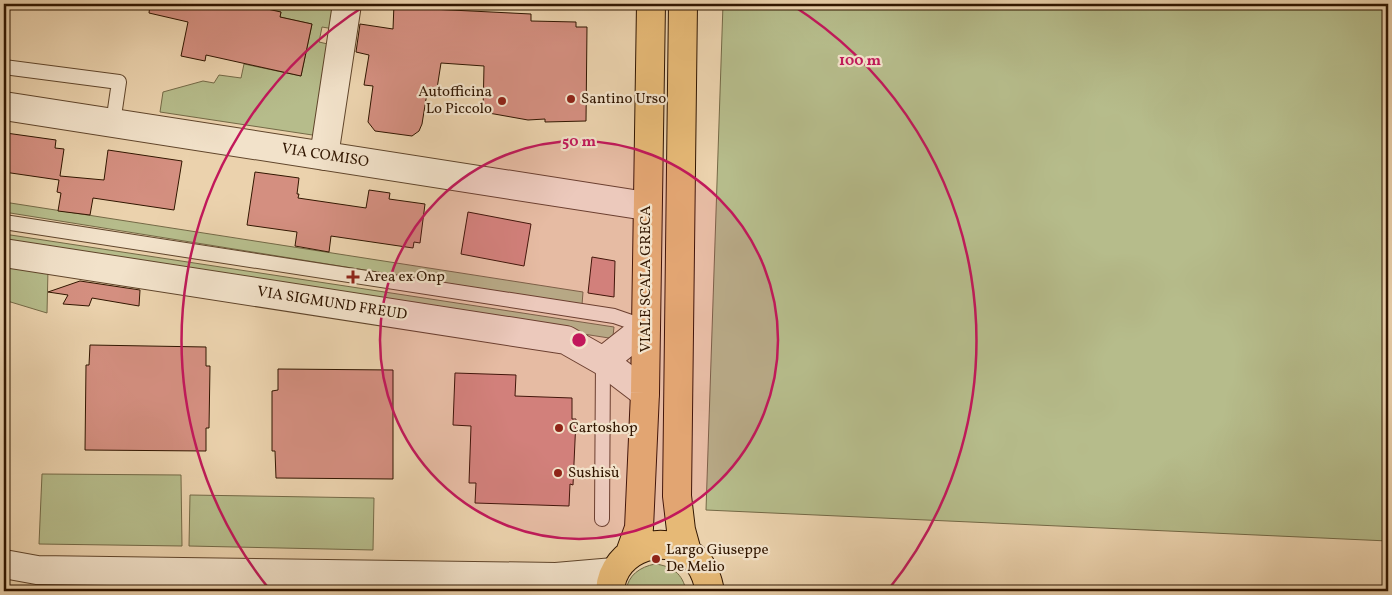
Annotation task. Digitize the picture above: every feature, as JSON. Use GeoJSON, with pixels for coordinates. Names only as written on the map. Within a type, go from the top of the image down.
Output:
{"type":"FeatureCollection","features":[{"type":"Feature","properties":{"kind":"main road","name":"VIALE SCALA GRECA"},"geometry":{"type":"LineString","coordinates":[[618,572],[639,528],[645,392],[646,206],[651,4]]}},
{"type":"Feature","properties":{"kind":"main road"},"geometry":{"type":"LineString","coordinates":[[683,4],[676,496],[681,530],[687,552]]}},
{"type":"Feature","properties":{"kind":"main road"},"geometry":{"type":"LineString","coordinates":[[618,572],[643,546],[658,544],[673,546],[687,552],[699,562],[706,576],[710,591]]}},
{"type":"Feature","properties":{"kind":"street"},"geometry":{"type":"LineString","coordinates":[[324,156],[347,4]]}},
{"type":"Feature","properties":{"kind":"street","name":"VIA COMISO"},"geometry":{"type":"LineString","coordinates":[[4,106],[646,206]]}},
{"type":"Feature","properties":{"kind":"street","name":"VIA SIGMUND FREUD"},"geometry":{"type":"LineString","coordinates":[[4,253],[566,340],[602,361],[645,392]]}},
{"type":"Feature","properties":{"kind":"street"},"geometry":{"type":"LineString","coordinates":[[602,361],[646,327]]}},
{"type":"Feature","properties":{"kind":"street"},"geometry":{"type":"LineString","coordinates":[[4,564],[37,570],[87,571],[556,576],[618,572]]}},
{"type":"Feature","properties":{"kind":"lane"},"geometry":{"type":"LineString","coordinates":[[4,67],[119,82],[113,123]]}},
{"type":"Feature","properties":{"kind":"lane"},"geometry":{"type":"LineString","coordinates":[[4,222],[614,316],[646,327]]}},
{"type":"Feature","properties":{"kind":"lane"},"geometry":{"type":"LineString","coordinates":[[602,361],[602,520]]}},
{"type":"Feature","properties":{"kind":"green space"},"geometry":{"type":"Polygon","coordinates":[[[244,4],[337,4],[334,29],[322,27],[319,42],[332,45],[319,136],[160,112],[163,92],[203,81],[214,83],[219,75],[241,78],[244,64],[301,76],[312,24],[280,17],[281,12],[244,4]]]}},
{"type":"Feature","properties":{"kind":"green space"},"geometry":{"type":"Polygon","coordinates":[[[723,4],[1388,4],[1388,541],[706,510],[723,4]]]}},
{"type":"Feature","properties":{"kind":"green space"},"geometry":{"type":"Polygon","coordinates":[[[4,202],[583,292],[582,305],[4,212],[4,202]]]}},
{"type":"Feature","properties":{"kind":"green space"},"geometry":{"type":"Polygon","coordinates":[[[4,234],[614,327],[613,336],[609,338],[4,244],[4,234]]]}},
{"type":"Feature","properties":{"kind":"green space"},"geometry":{"type":"Polygon","coordinates":[[[4,263],[48,269],[47,313],[4,300],[4,263]]]}},
{"type":"Feature","properties":{"kind":"green space"},"geometry":{"type":"Polygon","coordinates":[[[42,474],[181,475],[182,546],[39,544],[42,474]]]}},
{"type":"Feature","properties":{"kind":"green space"},"geometry":{"type":"Polygon","coordinates":[[[190,495],[374,498],[373,550],[189,546],[190,495]]]}},
{"type":"Feature","properties":{"kind":"green space"},"geometry":{"type":"Polygon","coordinates":[[[655,564],[676,572],[685,585],[686,591],[626,591],[632,576],[644,567],[655,564]]]}},
{"type":"Feature","properties":{"kind":"building"},"geometry":{"type":"Polygon","coordinates":[[[150,4],[244,4],[281,12],[280,17],[312,24],[301,76],[206,55],[205,61],[181,56],[188,22],[149,13],[150,4]]]}},
{"type":"Feature","properties":{"kind":"building"},"geometry":{"type":"Polygon","coordinates":[[[394,4],[432,4],[431,9],[531,14],[531,21],[576,22],[576,27],[587,27],[586,121],[545,122],[545,119],[528,120],[483,112],[484,66],[441,63],[436,95],[427,93],[419,131],[412,136],[375,131],[368,122],[373,86],[364,85],[369,55],[356,52],[360,24],[393,29],[394,4]]]}},
{"type":"Feature","properties":{"kind":"building"},"geometry":{"type":"Polygon","coordinates":[[[6,133],[56,140],[55,148],[64,149],[60,176],[104,180],[108,150],[182,161],[174,210],[93,198],[90,215],[58,211],[61,193],[57,192],[59,180],[4,172],[4,137],[6,137],[6,133]]]}},
{"type":"Feature","properties":{"kind":"building"},"geometry":{"type":"Polygon","coordinates":[[[255,172],[299,178],[298,198],[366,208],[369,190],[390,193],[389,199],[425,204],[420,243],[414,242],[413,248],[331,236],[329,252],[295,246],[297,232],[247,225],[255,172]]]}},
{"type":"Feature","properties":{"kind":"building"},"geometry":{"type":"Polygon","coordinates":[[[468,212],[531,224],[524,266],[461,254],[468,212]]]}},
{"type":"Feature","properties":{"kind":"building"},"geometry":{"type":"Polygon","coordinates":[[[592,257],[615,261],[614,297],[588,293],[592,257]]]}},
{"type":"Feature","properties":{"kind":"building"},"geometry":{"type":"Polygon","coordinates":[[[80,281],[140,290],[139,306],[92,298],[89,306],[63,304],[68,295],[48,292],[80,281]]]}},
{"type":"Feature","properties":{"kind":"building"},"geometry":{"type":"Polygon","coordinates":[[[90,345],[206,347],[206,366],[210,366],[209,428],[206,428],[206,451],[85,450],[86,365],[89,365],[90,345]]]}},
{"type":"Feature","properties":{"kind":"building"},"geometry":{"type":"Polygon","coordinates":[[[278,369],[393,370],[393,479],[276,478],[275,451],[272,451],[272,391],[278,390],[278,369]]]}},
{"type":"Feature","properties":{"kind":"building"},"geometry":{"type":"Polygon","coordinates":[[[455,373],[516,375],[515,396],[572,398],[572,419],[576,419],[573,485],[570,484],[569,506],[475,503],[476,483],[469,483],[471,426],[453,425],[455,373]]]}},
{"type":"Feature","properties":{"kind":"place","name":"Santino Urso"},"geometry":{"type":"Point","coordinates":[571,99]}},
{"type":"Feature","properties":{"kind":"place","name":"Autofficina Lo Piccolo"},"geometry":{"type":"Point","coordinates":[502,101]}},
{"type":"Feature","properties":{"kind":"place","name":"Area ex Onp"},"geometry":{"type":"Point","coordinates":[353,277]}},
{"type":"Feature","properties":{"kind":"place","name":"Cartoshop"},"geometry":{"type":"Point","coordinates":[559,428]}},
{"type":"Feature","properties":{"kind":"place","name":"Sushisù"},"geometry":{"type":"Point","coordinates":[558,473]}},
{"type":"Feature","properties":{"kind":"place","name":"Largo Giuseppe De Melio"},"geometry":{"type":"Point","coordinates":[656,559]}}]}
